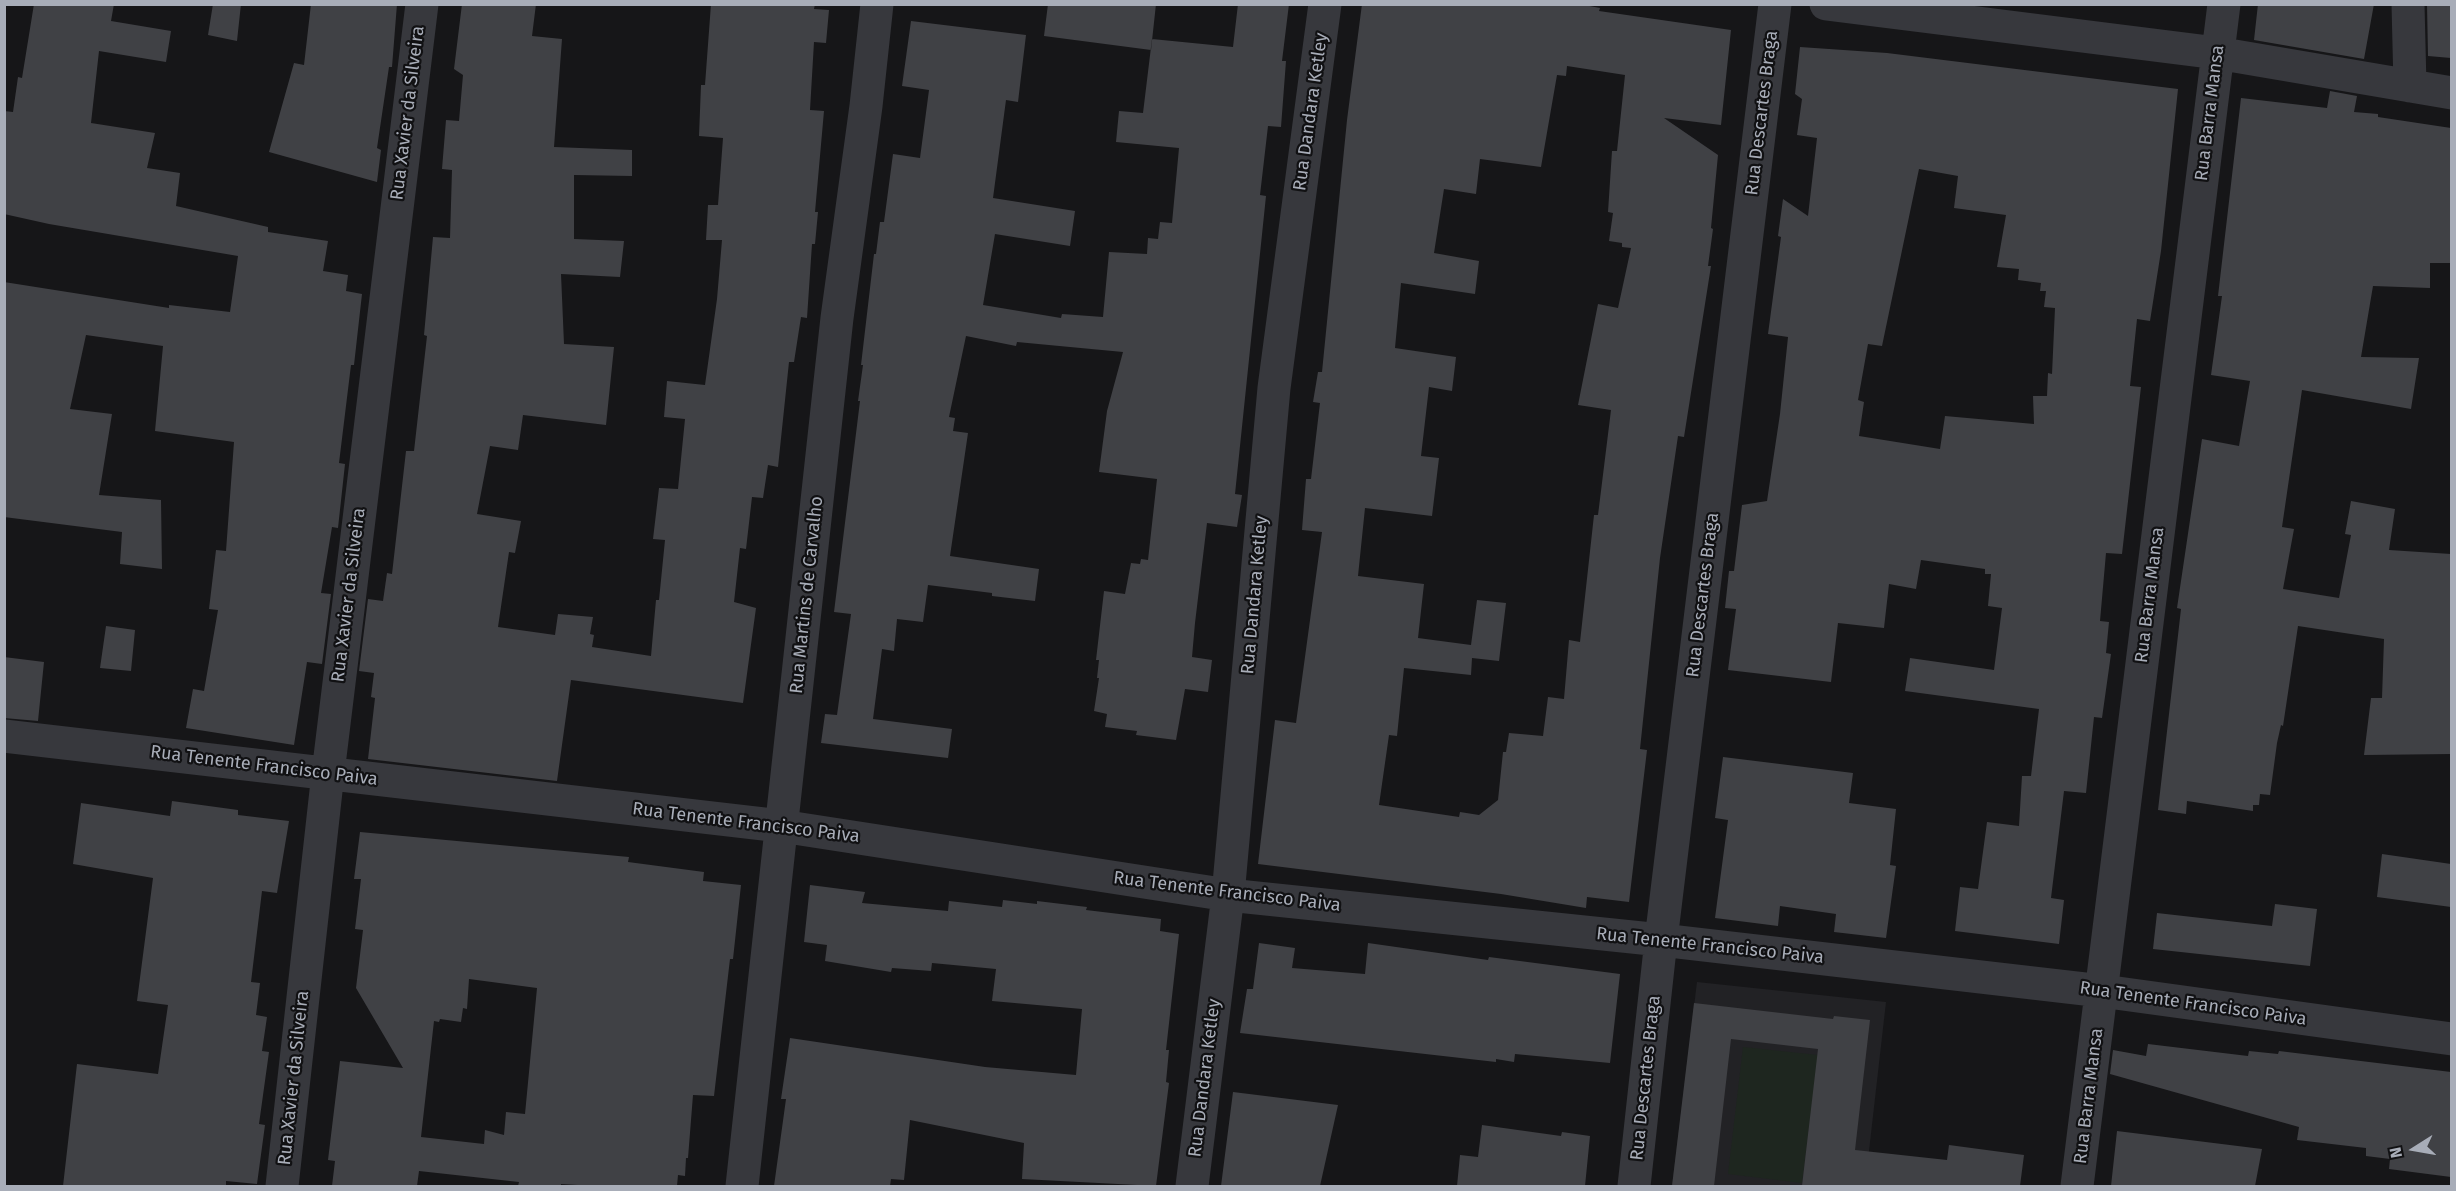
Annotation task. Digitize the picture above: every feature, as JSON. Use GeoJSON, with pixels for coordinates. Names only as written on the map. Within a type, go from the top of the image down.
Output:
{"type":"FeatureCollection","features":[{"type":"Feature","properties":{"kind":"street","name":"Rua Xavier da Silveira"},"geometry":{"type":"LineString","coordinates":[[282,1186],[328,773],[422,4]]}},
{"type":"Feature","properties":{"kind":"street","name":"Rua Martins de Carvalho"},"geometry":{"type":"LineString","coordinates":[[742,1186],[837,318],[865,118],[877,4]]}},
{"type":"Feature","properties":{"kind":"street","name":"Rua Dandara Ketley"},"geometry":{"type":"LineString","coordinates":[[1192,1186],[1228,895],[1274,388],[1325,4]]}},
{"type":"Feature","properties":{"kind":"street","name":"Rua Descartes Braga"},"geometry":{"type":"LineString","coordinates":[[1634,1186],[1661,940],[1775,4]]}},
{"type":"Feature","properties":{"kind":"street"},"geometry":{"type":"LineString","coordinates":[[1826,4],[2217,52],[2451,93]]}},
{"type":"Feature","properties":{"kind":"street","name":"Rua Barra Mansa"},"geometry":{"type":"LineString","coordinates":[[2077,1186],[2224,4]]}},
{"type":"Feature","properties":{"kind":"street"},"geometry":{"type":"LineString","coordinates":[[2408,4],[2410,86]]}},
{"type":"Feature","properties":{"kind":"street","name":"Rua Tenente Francisco Paiva"},"geometry":{"type":"LineString","coordinates":[[4,736],[782,826],[1228,895],[1661,940],[2102,991],[2451,1039]]}},
{"type":"Feature","properties":{"kind":"shaded area"},"geometry":{"type":"Polygon","coordinates":[[[1697,982],[1886,1002],[1865,1186],[1672,1186],[1697,982]]]}},
{"type":"Feature","properties":{"kind":"shaded area"},"geometry":{"type":"Polygon","coordinates":[[[1743,1047],[1818,1055],[1802,1183],[1728,1174],[1743,1047]]]}},
{"type":"Feature","properties":{"kind":"building"},"geometry":{"type":"Polygon","coordinates":[[[34,4],[114,4],[111,21],[171,31],[166,62],[99,51],[91,123],[155,133],[147,168],[180,173],[176,206],[268,227],[268,232],[328,241],[323,271],[348,275],[346,291],[362,294],[339,463],[345,464],[338,528],[332,527],[321,593],[331,594],[322,664],[307,662],[294,745],[186,728],[193,689],[204,691],[218,610],[209,609],[216,550],[226,551],[234,442],[155,431],[163,346],[86,335],[70,409],[112,414],[99,495],[161,500],[162,569],[120,564],[122,532],[4,517],[4,282],[169,308],[169,305],[230,312],[238,256],[49,224],[4,214],[4,111],[13,112],[18,77],[22,78],[34,4]]]}},
{"type":"Feature","properties":{"kind":"building"},"geometry":{"type":"Polygon","coordinates":[[[213,4],[241,4],[237,41],[208,35],[213,4]]]}},
{"type":"Feature","properties":{"kind":"building"},"geometry":{"type":"Polygon","coordinates":[[[311,4],[397,4],[392,67],[389,67],[377,148],[381,150],[377,182],[269,152],[294,63],[304,65],[311,4]]]}},
{"type":"Feature","properties":{"kind":"building"},"geometry":{"type":"Polygon","coordinates":[[[462,4],[536,4],[532,36],[562,39],[554,147],[632,150],[632,176],[574,175],[574,239],[624,241],[620,277],[561,274],[564,344],[614,347],[606,425],[523,415],[518,450],[490,446],[477,514],[521,521],[515,553],[509,552],[498,627],[555,635],[558,614],[593,617],[590,634],[594,635],[592,647],[651,656],[665,540],[653,539],[659,488],[678,489],[685,419],[664,417],[667,381],[705,385],[717,299],[722,240],[706,240],[708,205],[718,205],[723,138],[699,136],[701,85],[705,85],[711,4],[815,4],[814,9],[829,10],[826,43],[814,42],[810,110],[824,111],[815,212],[818,212],[815,244],[812,244],[807,318],[801,317],[794,362],[789,362],[778,467],[768,465],[763,498],[752,497],[746,549],[740,548],[734,602],[756,608],[743,703],[571,680],[557,781],[368,759],[375,698],[371,697],[374,673],[359,671],[368,599],[383,601],[387,573],[392,574],[406,451],[414,451],[427,336],[424,335],[433,237],[450,238],[452,170],[442,169],[446,120],[459,121],[463,75],[454,69],[462,4]]]}},
{"type":"Feature","properties":{"kind":"building"},"geometry":{"type":"Polygon","coordinates":[[[1048,4],[1156,4],[1151,50],[1044,36],[1048,4]]]}},
{"type":"Feature","properties":{"kind":"building"},"geometry":{"type":"Polygon","coordinates":[[[1238,4],[1289,4],[1282,61],[1286,61],[1281,127],[1268,126],[1260,195],[1266,196],[1235,494],[1242,495],[1237,527],[1207,523],[1195,623],[1192,657],[1212,660],[1208,692],[1185,689],[1176,740],[1136,735],[1137,731],[1105,727],[1107,714],[1094,711],[1099,678],[1097,678],[1099,660],[1096,660],[1104,591],[1125,594],[1131,563],[1140,564],[1141,559],[1148,560],[1157,479],[1099,472],[1107,411],[1123,352],[1017,342],[1016,346],[966,336],[949,417],[955,418],[953,431],[968,433],[950,556],[1039,569],[1035,601],[928,585],[923,622],[897,619],[894,651],[882,649],[873,719],[952,729],[948,758],[821,743],[825,714],[837,715],[851,614],[834,612],[860,401],[858,401],[863,365],[861,365],[874,254],[876,254],[880,222],[884,222],[893,154],[920,158],[929,90],[902,86],[911,21],[1026,35],[1018,102],[1006,100],[993,198],[1075,211],[1070,246],[995,234],[983,305],[1061,318],[1062,314],[1103,317],[1109,252],[1147,254],[1148,238],[1158,239],[1160,222],[1172,223],[1179,148],[1116,142],[1119,111],[1143,113],[1152,39],[1233,47],[1238,4]]]}},
{"type":"Feature","properties":{"kind":"building"},"geometry":{"type":"Polygon","coordinates":[[[1362,4],[1579,4],[1600,8],[1599,11],[1731,30],[1721,125],[1664,118],[1718,155],[1708,266],[1711,266],[1684,437],[1678,436],[1660,558],[1640,749],[1647,750],[1629,902],[1587,897],[1586,908],[1501,894],[1258,864],[1275,720],[1296,723],[1322,532],[1302,530],[1306,479],[1311,479],[1320,403],[1313,402],[1318,372],[1322,372],[1347,120],[1362,4]],[[1567,66],[1566,76],[1557,75],[1541,167],[1480,159],[1476,194],[1444,189],[1434,253],[1479,261],[1475,294],[1401,283],[1395,348],[1456,357],[1452,391],[1429,387],[1421,456],[1439,458],[1432,516],[1365,508],[1358,576],[1424,584],[1418,638],[1471,645],[1477,600],[1506,603],[1499,661],[1472,658],[1471,675],[1404,668],[1397,736],[1389,735],[1379,805],[1459,817],[1460,812],[1479,815],[1498,800],[1503,752],[1506,752],[1509,733],[1543,736],[1548,697],[1564,699],[1569,640],[1580,642],[1594,515],[1598,515],[1611,410],[1578,405],[1598,304],[1618,308],[1631,248],[1622,247],[1622,243],[1609,241],[1613,213],[1608,212],[1612,151],[1617,151],[1625,75],[1567,66]]]}},
{"type":"Feature","properties":{"kind":"building"},"geometry":{"type":"Polygon","coordinates":[[[2258,4],[2374,4],[2364,59],[2254,40],[2258,4]]]}},
{"type":"Feature","properties":{"kind":"building"},"geometry":{"type":"Polygon","coordinates":[[[2427,4],[2451,4],[2451,58],[2428,56],[2427,4]]]}},
{"type":"Feature","properties":{"kind":"building"},"geometry":{"type":"Polygon","coordinates":[[[1800,47],[1887,53],[2178,89],[2161,251],[2150,321],[2137,319],[2130,386],[2141,387],[2122,554],[2106,553],[2100,621],[2109,622],[2106,653],[2111,654],[2102,718],[2094,717],[2086,793],[2064,791],[2051,898],[2064,900],[2059,944],[1955,931],[1960,887],[1978,889],[1987,822],[2019,826],[2022,776],[2031,776],[2039,709],[1905,691],[1910,658],[1994,670],[2002,608],[1988,606],[1991,574],[1985,574],[1985,569],[1921,560],[1916,589],[1889,584],[1884,628],[1838,623],[1831,682],[1728,670],[1736,609],[1725,608],[1729,571],[1734,571],[1742,505],[1767,501],[1780,414],[1788,337],[1768,334],[1781,237],[1778,236],[1783,199],[1808,216],[1817,138],[1797,135],[1802,99],[1795,94],[1800,47]],[[1919,169],[1882,346],[1868,344],[1858,400],[1864,402],[1859,436],[1940,449],[1945,416],[2034,424],[2033,396],[2047,396],[2048,373],[2052,374],[2055,308],[2044,307],[2046,291],[2040,291],[2041,283],[2018,280],[2019,269],[1997,267],[2006,215],[1954,208],[1958,176],[1919,169]]]}},
{"type":"Feature","properties":{"kind":"building"},"geometry":{"type":"Polygon","coordinates":[[[2330,91],[2357,96],[2354,112],[2378,114],[2378,117],[2451,128],[2451,263],[2430,263],[2430,288],[2373,286],[2361,357],[2419,358],[2411,409],[2302,390],[2282,527],[2294,529],[2283,589],[2339,598],[2351,535],[2345,534],[2351,501],[2395,509],[2389,550],[2451,554],[2451,754],[2364,755],[2371,698],[2382,698],[2384,639],[2298,626],[2270,795],[2260,794],[2259,805],[2253,805],[2253,811],[2187,801],[2186,814],[2158,810],[2181,609],[2177,608],[2202,439],[2239,446],[2250,381],[2211,375],[2222,296],[2218,296],[2241,98],[2327,108],[2330,91]]]}},
{"type":"Feature","properties":{"kind":"building"},"geometry":{"type":"Polygon","coordinates":[[[106,626],[135,630],[131,671],[100,668],[106,626]]]}},
{"type":"Feature","properties":{"kind":"building"},"geometry":{"type":"Polygon","coordinates":[[[4,657],[44,662],[38,721],[4,718],[4,657]]]}},
{"type":"Feature","properties":{"kind":"building"},"geometry":{"type":"Polygon","coordinates":[[[1723,757],[1853,773],[1849,803],[1896,809],[1890,865],[1896,866],[1886,938],[1834,932],[1836,914],[1780,906],[1778,926],[1715,918],[1728,820],[1715,818],[1723,757]]]}},
{"type":"Feature","properties":{"kind":"building"},"geometry":{"type":"Polygon","coordinates":[[[172,801],[238,810],[238,815],[289,821],[277,893],[262,891],[251,982],[260,983],[256,1015],[267,1017],[262,1051],[269,1052],[259,1124],[265,1125],[257,1184],[226,1181],[226,1186],[63,1186],[77,1064],[158,1074],[168,1005],[137,1001],[153,878],[73,864],[81,803],[170,816],[172,801]]]}},
{"type":"Feature","properties":{"kind":"building"},"geometry":{"type":"Polygon","coordinates":[[[360,832],[629,857],[628,862],[704,872],[703,881],[741,885],[714,1096],[693,1095],[685,1176],[678,1175],[677,1186],[561,1184],[561,1186],[518,1186],[519,1182],[419,1171],[417,1186],[332,1186],[335,1161],[328,1160],[340,1061],[403,1068],[356,988],[363,930],[355,929],[361,879],[354,879],[360,832]],[[469,979],[467,1009],[463,1008],[461,1022],[440,1019],[439,1022],[434,1021],[421,1137],[484,1144],[485,1130],[504,1135],[506,1112],[525,1114],[537,988],[469,979]]]}},
{"type":"Feature","properties":{"kind":"building"},"geometry":{"type":"Polygon","coordinates":[[[2382,854],[2451,864],[2451,907],[2377,897],[2382,854]]]}},
{"type":"Feature","properties":{"kind":"building"},"geometry":{"type":"Polygon","coordinates":[[[810,885],[865,892],[862,903],[948,911],[949,901],[1002,907],[1003,900],[1037,904],[1037,901],[1087,907],[1086,910],[1161,919],[1160,931],[1179,934],[1166,1050],[1169,1050],[1166,1082],[1169,1083],[1156,1186],[1022,1179],[1024,1143],[910,1120],[904,1180],[891,1179],[890,1186],[774,1186],[786,1099],[781,1099],[790,1038],[985,1067],[1076,1075],[1082,1009],[992,1001],[996,969],[932,963],[931,971],[892,968],[891,972],[825,961],[827,945],[804,942],[810,885]]]}},
{"type":"Feature","properties":{"kind":"building"},"geometry":{"type":"Polygon","coordinates":[[[2275,904],[2317,909],[2310,966],[2153,949],[2157,913],[2272,926],[2275,904]]]}},
{"type":"Feature","properties":{"kind":"building"},"geometry":{"type":"Polygon","coordinates":[[[1259,943],[1295,948],[1292,968],[1365,974],[1368,943],[1488,960],[1489,957],[1620,974],[1610,1063],[1515,1054],[1514,1062],[1496,1059],[1496,1062],[1240,1033],[1247,989],[1253,989],[1259,943]]]}},
{"type":"Feature","properties":{"kind":"building"},"geometry":{"type":"Polygon","coordinates":[[[1694,1003],[1833,1019],[1834,1016],[1870,1020],[1855,1150],[1947,1160],[1949,1145],[2024,1155],[2020,1186],[1802,1186],[1818,1049],[1731,1039],[1714,1186],[1672,1186],[1694,1003]]]}},
{"type":"Feature","properties":{"kind":"building"},"geometry":{"type":"Polygon","coordinates":[[[2148,1044],[2248,1056],[2249,1051],[2278,1054],[2279,1051],[2451,1072],[2451,1177],[2389,1169],[2390,1159],[2366,1156],[2366,1148],[2297,1140],[2299,1127],[2110,1074],[2113,1050],[2146,1056],[2148,1044]]]}},
{"type":"Feature","properties":{"kind":"building"},"geometry":{"type":"Polygon","coordinates":[[[1233,1092],[1338,1105],[1320,1186],[1221,1186],[1233,1092]]]}},
{"type":"Feature","properties":{"kind":"building"},"geometry":{"type":"Polygon","coordinates":[[[1482,1125],[1561,1136],[1562,1132],[1590,1136],[1585,1186],[1457,1186],[1460,1155],[1478,1157],[1482,1125]]]}},
{"type":"Feature","properties":{"kind":"building"},"geometry":{"type":"Polygon","coordinates":[[[2117,1131],[2262,1149],[2255,1186],[2111,1186],[2117,1131]]]}}]}
